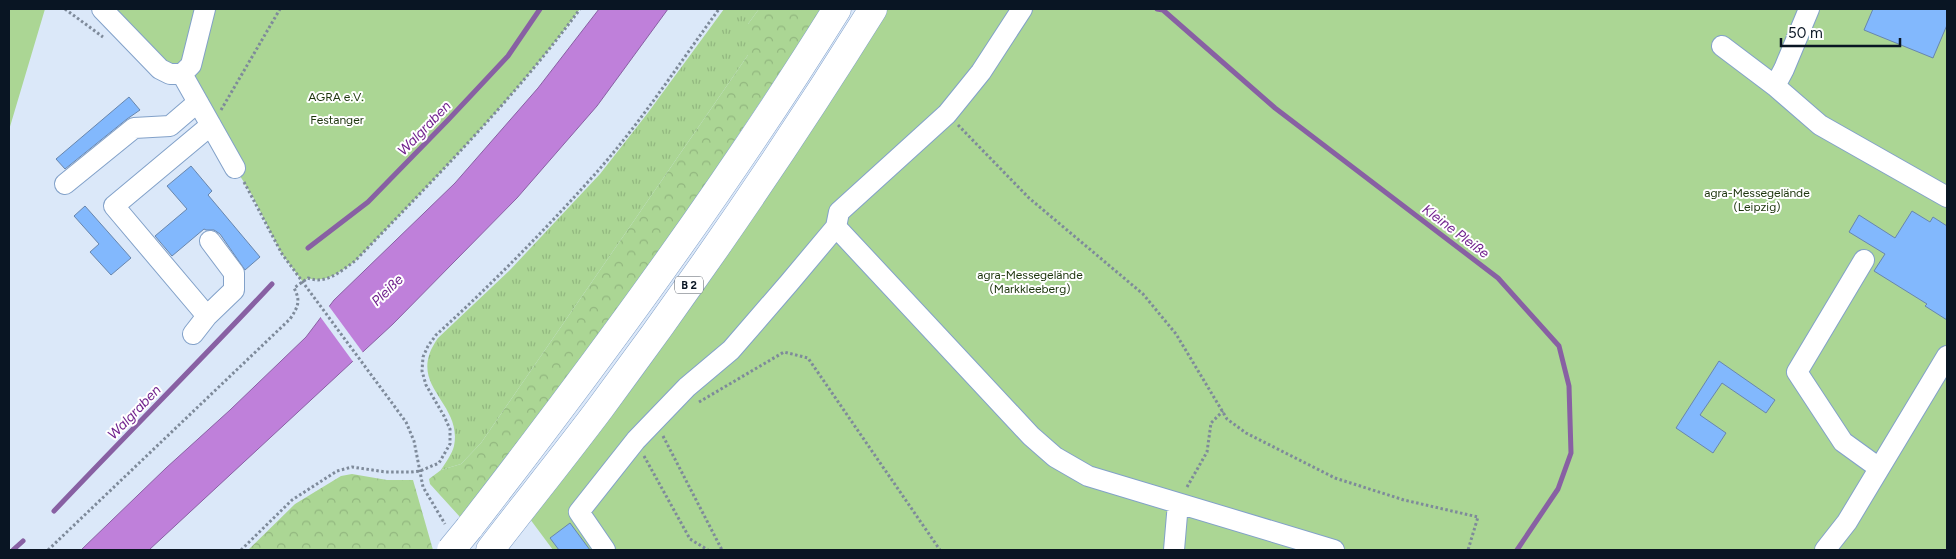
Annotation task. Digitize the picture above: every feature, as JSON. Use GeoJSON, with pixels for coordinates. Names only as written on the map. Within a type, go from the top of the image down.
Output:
{"type":"FeatureCollection","features":[{"type":"Feature","properties":{"kind":"highway","name":"B 2"},"geometry":{"type":"LineString","coordinates":[[456,536],[568,400],[635,310],[768,116],[838,9]]}},
{"type":"Feature","properties":{"kind":"highway","name":"B 2"},"geometry":{"type":"LineString","coordinates":[[490,550],[601,407],[659,328],[812,104],[873,9]]}},
{"type":"Feature","properties":{"kind":"street"},"geometry":{"type":"LineString","coordinates":[[102,9],[160,69],[170,74],[182,74],[190,65],[205,9]]}},
{"type":"Feature","properties":{"kind":"street"},"geometry":{"type":"LineString","coordinates":[[606,550],[579,512],[636,440],[687,387],[731,350],[836,227],[839,212],[947,114],[981,72],[1022,9]]}},
{"type":"Feature","properties":{"kind":"street"},"geometry":{"type":"LineString","coordinates":[[1775,86],[1809,9]]}},
{"type":"Feature","properties":{"kind":"street"},"geometry":{"type":"LineString","coordinates":[[1722,46],[1775,86],[1820,125],[1947,197]]}},
{"type":"Feature","properties":{"kind":"street"},"geometry":{"type":"LineString","coordinates":[[182,74],[236,168]]}},
{"type":"Feature","properties":{"kind":"street"},"geometry":{"type":"LineString","coordinates":[[66,184],[134,128],[170,126],[198,102]]}},
{"type":"Feature","properties":{"kind":"street"},"geometry":{"type":"LineString","coordinates":[[207,316],[114,206],[211,125]]}},
{"type":"Feature","properties":{"kind":"street"},"geometry":{"type":"LineString","coordinates":[[836,227],[1030,436],[1055,457],[1088,476],[1334,550]]}},
{"type":"Feature","properties":{"kind":"street"},"geometry":{"type":"LineString","coordinates":[[193,334],[207,316],[234,290],[234,273],[210,241]]}},
{"type":"Feature","properties":{"kind":"street"},"geometry":{"type":"LineString","coordinates":[[1864,260],[1797,372],[1843,442],[1879,468]]}},
{"type":"Feature","properties":{"kind":"street"},"geometry":{"type":"LineString","coordinates":[[1825,550],[1847,522],[1947,356]]}},
{"type":"Feature","properties":{"kind":"street"},"geometry":{"type":"LineString","coordinates":[[1174,550],[1178,503]]}},
{"type":"Feature","properties":{"kind":"path"},"geometry":{"type":"LineString","coordinates":[[211,125],[231,95],[280,9]]}},
{"type":"Feature","properties":{"kind":"path"},"geometry":{"type":"LineString","coordinates":[[48,550],[290,319],[299,306],[298,296],[294,288],[308,278],[321,280],[337,275],[355,261],[474,138],[519,88],[580,9]]}},
{"type":"Feature","properties":{"kind":"path"},"geometry":{"type":"LineString","coordinates":[[241,550],[292,500],[337,470],[352,467],[386,472],[420,472],[439,463],[450,444],[450,430],[426,385],[422,371],[423,358],[428,346],[507,267],[596,172],[644,112],[719,9]]}},
{"type":"Feature","properties":{"kind":"path"},"geometry":{"type":"LineString","coordinates":[[947,114],[1029,198],[1143,294],[1176,334],[1228,419],[1246,433],[1334,478],[1404,500],[1478,517],[1468,550]]}},
{"type":"Feature","properties":{"kind":"path"},"geometry":{"type":"LineString","coordinates":[[236,168],[282,254],[406,422],[414,441],[423,487],[456,536]]}},
{"type":"Feature","properties":{"kind":"path"},"geometry":{"type":"LineString","coordinates":[[699,402],[784,352],[808,358],[940,550]]}},
{"type":"Feature","properties":{"kind":"path"},"geometry":{"type":"LineString","coordinates":[[1178,503],[1207,452],[1211,423],[1223,411]]}},
{"type":"Feature","properties":{"kind":"path"},"geometry":{"type":"LineString","coordinates":[[662,435],[722,550]]}},
{"type":"Feature","properties":{"kind":"path"},"geometry":{"type":"LineString","coordinates":[[636,440],[690,539],[708,550]]}},
{"type":"Feature","properties":{"kind":"green space"},"geometry":{"type":"Polygon","coordinates":[[[9,9],[45,9],[9,130],[9,9]]]}},
{"type":"Feature","properties":{"kind":"green space","name":"Festanger"},"geometry":{"type":"Polygon","coordinates":[[[102,9],[580,9],[500,107],[355,261],[333,276],[321,279],[308,278],[303,282],[282,254],[252,195],[235,168],[170,74],[102,9]]]}},
{"type":"Feature","properties":{"kind":"green space"},"geometry":{"type":"Polygon","coordinates":[[[724,9],[759,9],[748,24],[748,55],[481,443],[461,464],[441,470],[453,449],[455,430],[451,417],[430,381],[427,369],[429,355],[438,338],[510,270],[600,174],[647,114],[724,9]]]}},
{"type":"Feature","properties":{"kind":"green space"},"geometry":{"type":"Polygon","coordinates":[[[759,9],[822,9],[665,245],[579,362],[460,517],[430,484],[429,479],[441,470],[461,464],[481,443],[748,55],[748,24],[759,9]]]}},
{"type":"Feature","properties":{"kind":"green space","name":"agra-Messegelände (Markkleeberg)"},"geometry":{"type":"Polygon","coordinates":[[[885,9],[1947,9],[1947,550],[553,550],[530,519],[885,9]]]}},
{"type":"Feature","properties":{"kind":"green space"},"geometry":{"type":"Polygon","coordinates":[[[352,474],[387,480],[413,480],[433,550],[248,550],[295,504],[341,476],[352,474]]]}},
{"type":"Feature","properties":{"kind":"water","name":"Pleiße"},"geometry":{"type":"Polygon","coordinates":[[[599,9],[668,9],[597,106],[517,198],[393,324],[149,550],[81,550],[306,337],[334,300],[455,183],[538,88],[599,9]]]}},
{"type":"Feature","properties":{"kind":"pier"},"geometry":{"type":"Polygon","coordinates":[[[328,305],[364,354],[354,363],[319,315],[328,305]]]}},
{"type":"Feature","properties":{"kind":"building"},"geometry":{"type":"Polygon","coordinates":[[[1873,9],[1947,9],[1947,25],[1933,58],[1864,30],[1873,9]]]}},
{"type":"Feature","properties":{"kind":"building"},"geometry":{"type":"Polygon","coordinates":[[[129,97],[140,110],[65,169],[56,159],[129,97]]]}},
{"type":"Feature","properties":{"kind":"building"},"geometry":{"type":"Polygon","coordinates":[[[191,166],[212,191],[208,195],[260,257],[245,270],[220,234],[214,230],[204,229],[172,256],[155,236],[187,209],[167,186],[191,166]]]}},
{"type":"Feature","properties":{"kind":"building"},"geometry":{"type":"Polygon","coordinates":[[[85,206],[131,258],[111,275],[90,252],[99,244],[74,216],[85,206]]]}},
{"type":"Feature","properties":{"kind":"building"},"geometry":{"type":"Polygon","coordinates":[[[1912,211],[1930,222],[1933,217],[1947,226],[1947,320],[1925,306],[1927,304],[1874,271],[1885,254],[1849,232],[1859,215],[1895,238],[1912,211]]]}},
{"type":"Feature","properties":{"kind":"building"},"geometry":{"type":"Polygon","coordinates":[[[1719,361],[1775,400],[1766,413],[1722,383],[1700,415],[1726,433],[1713,453],[1676,428],[1719,361]]]}},
{"type":"Feature","properties":{"kind":"building"},"geometry":{"type":"Polygon","coordinates":[[[570,523],[590,550],[559,550],[550,538],[570,523]]]}},
{"type":"Feature","properties":{"kind":"waterway","name":"Walgraben"},"geometry":{"type":"LineString","coordinates":[[308,248],[368,202],[448,120],[508,56],[540,9]]}},
{"type":"Feature","properties":{"kind":"waterway","name":"Kleine Pleiße"},"geometry":{"type":"LineString","coordinates":[[1157,9],[1163,10],[1275,108],[1498,278],[1559,346],[1569,386],[1571,453],[1558,489],[1517,550]]}},
{"type":"Feature","properties":{"kind":"waterway","name":"Walgraben"},"geometry":{"type":"LineString","coordinates":[[54,511],[272,284]]}},
{"type":"Feature","properties":{"kind":"waterway","name":"Walgraben"},"geometry":{"type":"LineString","coordinates":[[13,550],[23,541]]}},
{"type":"Feature","properties":{"kind":"park label","name":"AGRA e.V."},"geometry":{"type":"Point","coordinates":[336,97]}},
{"type":"Feature","properties":{"kind":"park label","name":"agra-Messegelände (Leipzig)"},"geometry":{"type":"Point","coordinates":[1757,200]}}]}
